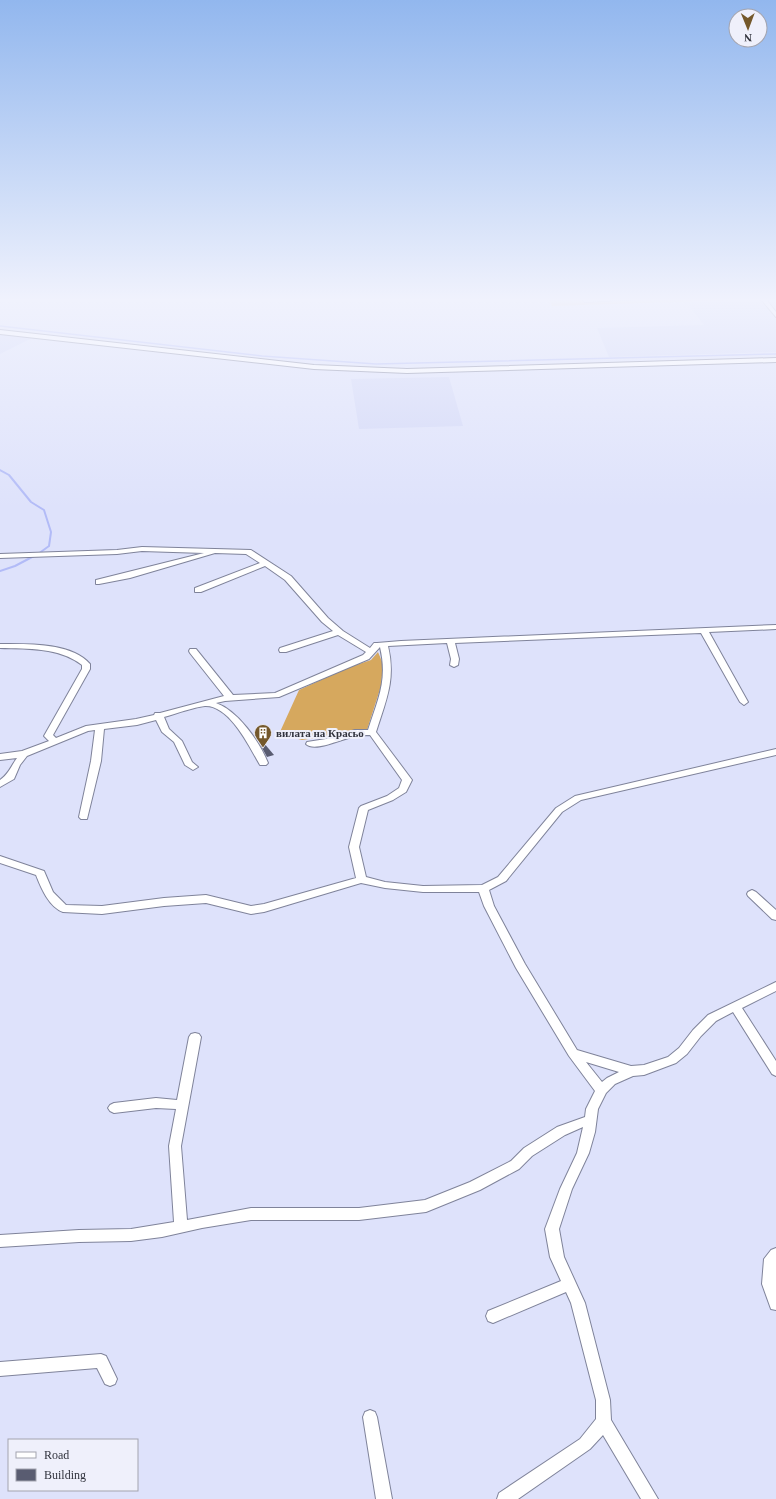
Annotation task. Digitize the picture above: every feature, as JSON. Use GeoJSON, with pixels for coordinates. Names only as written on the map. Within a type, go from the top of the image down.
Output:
{"type":"FeatureCollection","features":[{"type":"Feature","properties":{"kind":"main road"},"geometry":{"type":"LineString","coordinates":[[344,368],[420,371],[523,368]]}},
{"type":"Feature","properties":{"kind":"street"},"geometry":{"type":"LineString","coordinates":[[0,556],[117,552],[142,549],[194,549],[215,552],[248,552],[288,578],[325,620],[339,632],[371,652]]}},
{"type":"Feature","properties":{"kind":"street"},"geometry":{"type":"LineString","coordinates":[[99,582],[127,576],[215,552]]}},
{"type":"Feature","properties":{"kind":"street"},"geometry":{"type":"LineString","coordinates":[[198,590],[266,563]]}},
{"type":"Feature","properties":{"kind":"street"},"geometry":{"type":"LineString","coordinates":[[0,757],[24,754],[86,729],[137,722],[202,703],[230,697],[276,695],[366,657],[378,645],[776,627]]}},
{"type":"Feature","properties":{"kind":"street"},"geometry":{"type":"LineString","coordinates":[[704,630],[744,702]]}},
{"type":"Feature","properties":{"kind":"street"},"geometry":{"type":"LineString","coordinates":[[283,650],[339,632]]}},
{"type":"Feature","properties":{"kind":"street"},"geometry":{"type":"LineString","coordinates":[[450,641],[455,659],[454,665]]}},
{"type":"Feature","properties":{"kind":"street"},"geometry":{"type":"LineString","coordinates":[[372,732],[386,688],[388,664],[384,645]]}},
{"type":"Feature","properties":{"kind":"street"},"geometry":{"type":"LineString","coordinates":[[0,646],[53,649],[82,659],[86,664],[86,668],[48,736],[56,742]]}},
{"type":"Feature","properties":{"kind":"street"},"geometry":{"type":"LineString","coordinates":[[193,651],[230,697]]}},
{"type":"Feature","properties":{"kind":"street"},"geometry":{"type":"LineString","coordinates":[[202,703],[221,709],[230,714],[255,747],[263,763]]}},
{"type":"Feature","properties":{"kind":"street"},"geometry":{"type":"LineString","coordinates":[[158,716],[165,730],[178,742],[188,763],[193,766]]}},
{"type":"Feature","properties":{"kind":"street"},"geometry":{"type":"LineString","coordinates":[[84,818],[96,761],[100,727]]}},
{"type":"Feature","properties":{"kind":"street"},"geometry":{"type":"LineString","coordinates":[[310,744],[327,742],[355,734],[372,732]]}},
{"type":"Feature","properties":{"kind":"street"},"geometry":{"type":"LineString","coordinates":[[361,880],[354,847],[364,808],[390,798],[403,790],[407,780],[372,732]]}},
{"type":"Feature","properties":{"kind":"street"},"geometry":{"type":"LineString","coordinates":[[0,859],[40,873],[49,894],[63,908],[83,910],[102,910],[164,902],[206,899],[251,910],[264,908],[361,880],[385,886],[423,889],[483,888],[502,879],[559,810],[578,798],[776,752]]}},
{"type":"Feature","properties":{"kind":"street"},"geometry":{"type":"LineString","coordinates":[[0,784],[11,777],[16,765],[24,754]]}},
{"type":"Feature","properties":{"kind":"street"},"geometry":{"type":"LineString","coordinates":[[483,888],[489,906],[520,965],[573,1053],[601,1090]]}},
{"type":"Feature","properties":{"kind":"street"},"geometry":{"type":"LineString","coordinates":[[752,894],[776,916]]}},
{"type":"Feature","properties":{"kind":"street"},"geometry":{"type":"LineString","coordinates":[[573,1053],[631,1071],[644,1070],[672,1060],[683,1051],[697,1033],[712,1018],[776,986]]}},
{"type":"Feature","properties":{"kind":"street"},"geometry":{"type":"LineString","coordinates":[[735,1006],[776,1071]]}},
{"type":"Feature","properties":{"kind":"street"},"geometry":{"type":"LineString","coordinates":[[181,1226],[175,1146],[195,1036]]}},
{"type":"Feature","properties":{"kind":"street"},"geometry":{"type":"LineString","coordinates":[[631,1071],[612,1081],[601,1090],[592,1109],[583,1153],[566,1189],[552,1229],[557,1257],[578,1303],[603,1400],[604,1422],[650,1499]]}},
{"type":"Feature","properties":{"kind":"street"},"geometry":{"type":"LineString","coordinates":[[114,1108],[156,1103],[182,1105]]}},
{"type":"Feature","properties":{"kind":"street"},"geometry":{"type":"LineString","coordinates":[[0,1241],[79,1236],[130,1235],[251,1214],[359,1214],[426,1206],[476,1186],[515,1165],[528,1152],[561,1131],[583,1122],[590,1122]]}},
{"type":"Feature","properties":{"kind":"street"},"geometry":{"type":"LineString","coordinates":[[776,1254],[771,1259],[769,1284],[776,1304]]}},
{"type":"Feature","properties":{"kind":"street"},"geometry":{"type":"LineString","coordinates":[[493,1316],[569,1284]]}},
{"type":"Feature","properties":{"kind":"street"},"geometry":{"type":"LineString","coordinates":[[0,1369],[101,1362],[110,1379]]}},
{"type":"Feature","properties":{"kind":"street"},"geometry":{"type":"LineString","coordinates":[[370,1417],[384,1499]]}},
{"type":"Feature","properties":{"kind":"street"},"geometry":{"type":"LineString","coordinates":[[505,1499],[585,1444],[604,1422]]}},
{"type":"Feature","properties":{"kind":"shaded area"},"geometry":{"type":"Polygon","coordinates":[[[449,377],[463,426],[359,429],[351,379],[449,377]]]}},
{"type":"Feature","properties":{"kind":"shaded area"},"geometry":{"type":"Polygon","coordinates":[[[378,652],[383,664],[381,686],[367,730],[302,740],[279,734],[299,690],[347,668],[371,660],[378,652]]]}},
{"type":"Feature","properties":{"kind":"building"},"geometry":{"type":"Polygon","coordinates":[[[258,736],[274,755],[267,757],[256,737],[258,736]]]}},
{"type":"Feature","properties":{"kind":"waterway"},"geometry":{"type":"LineString","coordinates":[[0,470],[9,475],[31,502],[44,510],[51,532],[49,546],[38,554]]}},
{"type":"Feature","properties":{"kind":"waterway"},"geometry":{"type":"LineString","coordinates":[[0,571],[15,566],[34,556]]}},
{"type":"Feature","properties":{"kind":"place","name":"вилата на Красьо"},"geometry":{"type":"Point","coordinates":[263,748]}}]}
